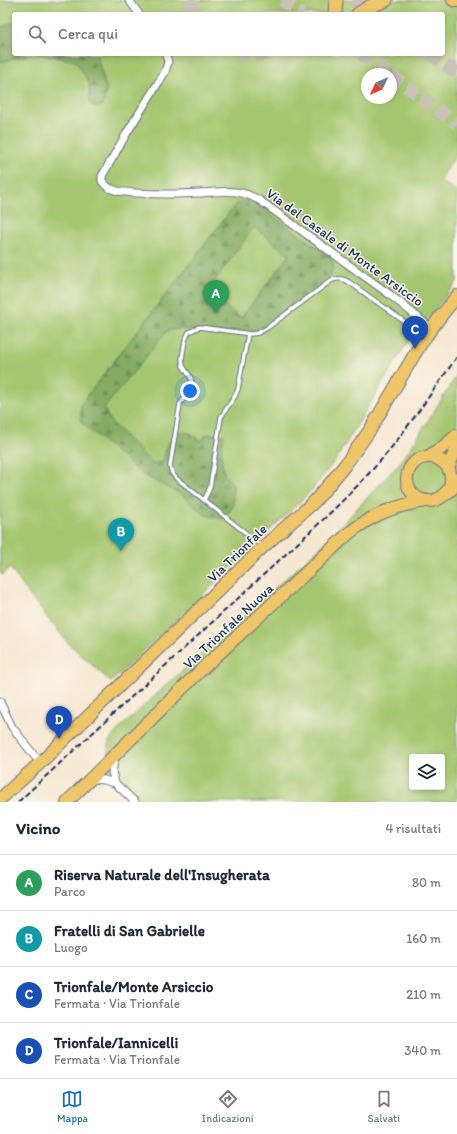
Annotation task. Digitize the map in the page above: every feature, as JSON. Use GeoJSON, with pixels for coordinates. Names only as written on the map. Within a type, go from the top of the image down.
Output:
{"type":"FeatureCollection","features":[{"type":"Feature","properties":{"kind":"highway"},"geometry":{"type":"LineString","coordinates":[[335,12],[336,0]]}},
{"type":"Feature","properties":{"kind":"highway"},"geometry":{"type":"LineString","coordinates":[[361,12],[386,0]]}},
{"type":"Feature","properties":{"kind":"highway"},"geometry":{"type":"LineString","coordinates":[[445,494],[452,488],[457,480]]}},
{"type":"Feature","properties":{"kind":"main road"},"geometry":{"type":"LineString","coordinates":[[453,0],[457,1]]}},
{"type":"Feature","properties":{"kind":"main road","name":"Via Trionfale"},"geometry":{"type":"LineString","coordinates":[[0,799],[40,763],[328,486],[370,430],[428,333],[457,296]]}},
{"type":"Feature","properties":{"kind":"main road"},"geometry":{"type":"LineString","coordinates":[[427,457],[442,461],[448,468],[451,475],[449,488],[445,494],[434,501],[421,500],[415,496],[409,488],[407,480],[409,469],[419,459],[427,457],[444,447],[457,435]]}},
{"type":"Feature","properties":{"kind":"main road"},"geometry":{"type":"LineString","coordinates":[[448,468],[457,447]]}},
{"type":"Feature","properties":{"kind":"main road","name":"Via Trionfale Nuova"},"geometry":{"type":"LineString","coordinates":[[67,802],[202,670],[348,534],[363,522],[383,512],[407,504],[427,501]]}},
{"type":"Feature","properties":{"kind":"street"},"geometry":{"type":"LineString","coordinates":[[129,0],[138,12]]}},
{"type":"Feature","properties":{"kind":"street","name":"Via del Casale di Monte Arsiccio"},"geometry":{"type":"LineString","coordinates":[[166,56],[168,62],[166,70],[130,127],[102,176],[102,181],[105,186],[116,191],[155,194],[174,195],[232,191],[251,196],[382,288],[428,333]]}},
{"type":"Feature","properties":{"kind":"street"},"geometry":{"type":"LineString","coordinates":[[0,702],[12,727],[40,763]]}},
{"type":"Feature","properties":{"kind":"street"},"geometry":{"type":"LineString","coordinates":[[115,783],[112,772],[116,755]]}},
{"type":"Feature","properties":{"kind":"street"},"geometry":{"type":"LineString","coordinates":[[91,779],[115,783],[135,802]]}},
{"type":"Feature","properties":{"kind":"lane"},"geometry":{"type":"LineString","coordinates":[[263,548],[176,478],[172,473],[170,466],[180,404],[190,392],[192,385],[191,378],[183,366],[182,359],[185,340],[190,332],[198,326],[248,334],[258,333],[267,328],[320,288],[338,278],[349,282],[428,333]]}},
{"type":"Feature","properties":{"kind":"lane"},"geometry":{"type":"LineString","coordinates":[[204,500],[210,486],[221,417],[238,389],[248,334]]}},
{"type":"Feature","properties":{"kind":"green space"},"geometry":{"type":"Polygon","coordinates":[[[0,0],[457,0],[457,153],[440,181],[457,191],[457,282],[407,343],[337,458],[311,491],[111,682],[68,643],[34,601],[10,568],[2,575],[0,573],[0,0]]]}},
{"type":"Feature","properties":{"kind":"green space"},"geometry":{"type":"Polygon","coordinates":[[[12,24],[12,56],[24,56],[0,62],[0,27],[12,24]]]}},
{"type":"Feature","properties":{"kind":"green space"},"geometry":{"type":"Polygon","coordinates":[[[48,56],[97,56],[107,90],[103,105],[97,108],[90,104],[89,83],[76,61],[48,56]]]}},
{"type":"Feature","properties":{"kind":"green space"},"geometry":{"type":"Polygon","coordinates":[[[244,200],[252,202],[330,256],[334,266],[330,278],[269,324],[254,331],[222,333],[182,329],[168,330],[104,408],[110,421],[152,463],[163,462],[167,445],[178,432],[190,433],[201,441],[207,434],[224,435],[221,453],[224,474],[233,485],[233,507],[223,519],[205,515],[181,494],[143,475],[81,422],[81,404],[235,205],[244,200]],[[254,227],[206,293],[241,318],[289,255],[254,227]]]}},
{"type":"Feature","properties":{"kind":"green space"},"geometry":{"type":"Polygon","coordinates":[[[457,375],[457,802],[137,802],[104,774],[109,742],[118,730],[322,546],[398,465],[412,446],[457,375]]]}},
{"type":"Feature","properties":{"kind":"tunnel"},"geometry":{"type":"LineString","coordinates":[[188,0],[194,12]]}},
{"type":"Feature","properties":{"kind":"tunnel"},"geometry":{"type":"LineString","coordinates":[[282,0],[299,12]]}},
{"type":"Feature","properties":{"kind":"tunnel"},"geometry":{"type":"LineString","coordinates":[[353,0],[370,12]]}},
{"type":"Feature","properties":{"kind":"tunnel"},"geometry":{"type":"LineString","coordinates":[[364,56],[381,68]]}},
{"type":"Feature","properties":{"kind":"tunnel"},"geometry":{"type":"LineString","coordinates":[[433,56],[457,73]]}},
{"type":"Feature","properties":{"kind":"tunnel"},"geometry":{"type":"LineString","coordinates":[[397,79],[457,124]]}},
{"type":"Feature","properties":{"kind":"railway"},"geometry":{"type":"LineString","coordinates":[[18,802],[351,492],[387,453],[457,357]]}},
{"type":"Feature","properties":{"kind":"place","name":"Riserva Naturale dell'Insugherata"},"geometry":{"type":"Point","coordinates":[216,313]}},
{"type":"Feature","properties":{"kind":"place","name":"Trionfale/Monte Arsiccio"},"geometry":{"type":"Point","coordinates":[415,349]}},
{"type":"Feature","properties":{"kind":"place","name":"Fratelli di San Gabrielle"},"geometry":{"type":"Point","coordinates":[121,551]}},
{"type":"Feature","properties":{"kind":"place","name":"Trionfale/Iannicelli"},"geometry":{"type":"Point","coordinates":[59,739]}}]}
